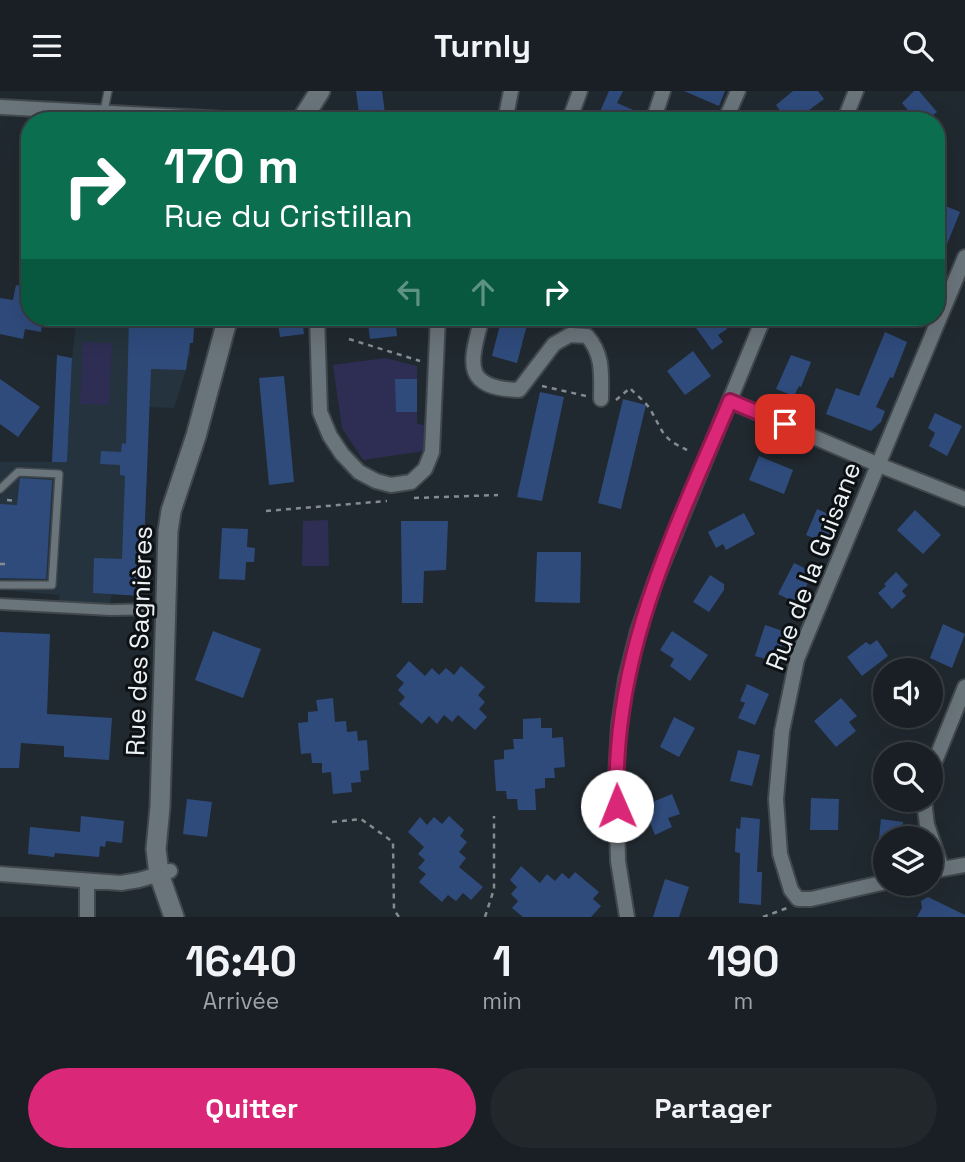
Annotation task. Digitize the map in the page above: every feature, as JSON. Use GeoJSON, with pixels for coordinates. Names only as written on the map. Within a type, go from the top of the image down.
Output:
{"type":"FeatureCollection","features":[{"type":"Feature","properties":{"kind":"main road"},"geometry":{"type":"LineString","coordinates":[[307,112],[320,91]]}},
{"type":"Feature","properties":{"kind":"main road","name":"Rue des Sagnières"},"geometry":{"type":"LineString","coordinates":[[165,873],[156,849],[160,807],[167,544],[172,511],[196,436],[226,326]]}},
{"type":"Feature","properties":{"kind":"main road"},"geometry":{"type":"LineString","coordinates":[[165,873],[174,917]]}},
{"type":"Feature","properties":{"kind":"main road"},"geometry":{"type":"LineString","coordinates":[[165,873],[186,917]]}},
{"type":"Feature","properties":{"kind":"street"},"geometry":{"type":"LineString","coordinates":[[507,112],[511,91]]}},
{"type":"Feature","properties":{"kind":"street"},"geometry":{"type":"LineString","coordinates":[[572,112],[580,91]]}},
{"type":"Feature","properties":{"kind":"street"},"geometry":{"type":"LineString","coordinates":[[656,112],[663,91]]}},
{"type":"Feature","properties":{"kind":"street"},"geometry":{"type":"LineString","coordinates":[[729,112],[738,91]]}},
{"type":"Feature","properties":{"kind":"street"},"geometry":{"type":"LineString","coordinates":[[848,112],[856,91]]}},
{"type":"Feature","properties":{"kind":"street"},"geometry":{"type":"LineString","coordinates":[[0,107],[120,112]]}},
{"type":"Feature","properties":{"kind":"street","name":"Rue de la Guisane"},"geometry":{"type":"LineString","coordinates":[[945,305],[965,257]]}},
{"type":"Feature","properties":{"kind":"street"},"geometry":{"type":"LineString","coordinates":[[317,326],[320,412],[330,436],[359,473],[391,485],[411,482],[425,469],[432,452],[438,326]]}},
{"type":"Feature","properties":{"kind":"street"},"geometry":{"type":"LineString","coordinates":[[480,326],[472,356],[474,373],[487,386],[500,390],[519,390],[555,344],[570,335],[587,336],[596,346],[601,363],[596,398]]}},
{"type":"Feature","properties":{"kind":"street"},"geometry":{"type":"LineString","coordinates":[[627,917],[618,861],[616,778],[619,725],[626,679],[638,631],[655,582],[760,326]]}},
{"type":"Feature","properties":{"kind":"street","name":"Rue de la Guisane"},"geometry":{"type":"LineString","coordinates":[[798,899],[791,890],[780,853],[776,799],[782,731],[797,659],[936,326]]}},
{"type":"Feature","properties":{"kind":"street"},"geometry":{"type":"LineString","coordinates":[[730,401],[878,465],[965,499]]}},
{"type":"Feature","properties":{"kind":"street"},"geometry":{"type":"LineString","coordinates":[[0,604],[111,610],[164,609]]}},
{"type":"Feature","properties":{"kind":"street"},"geometry":{"type":"LineString","coordinates":[[943,742],[965,687]]}},
{"type":"Feature","properties":{"kind":"street"},"geometry":{"type":"LineString","coordinates":[[943,869],[965,865]]}},
{"type":"Feature","properties":{"kind":"street"},"geometry":{"type":"LineString","coordinates":[[0,874],[121,883],[165,873]]}},
{"type":"Feature","properties":{"kind":"street"},"geometry":{"type":"LineString","coordinates":[[87,882],[87,917]]}},
{"type":"Feature","properties":{"kind":"street"},"geometry":{"type":"LineString","coordinates":[[798,899],[811,899],[873,885]]}},
{"type":"Feature","properties":{"kind":"lane"},"geometry":{"type":"LineString","coordinates":[[104,111],[108,91]]}},
{"type":"Feature","properties":{"kind":"lane"},"geometry":{"type":"LineString","coordinates":[[0,489],[18,472],[59,474],[52,585],[0,585]]}},
{"type":"Feature","properties":{"kind":"path"},"geometry":{"type":"LineString","coordinates":[[349,339],[421,361]]}},
{"type":"Feature","properties":{"kind":"path"},"geometry":{"type":"LineString","coordinates":[[545,388],[569,390],[596,398]]}},
{"type":"Feature","properties":{"kind":"path"},"geometry":{"type":"LineString","coordinates":[[618,400],[630,388],[649,407],[658,428],[675,445],[688,450]]}},
{"type":"Feature","properties":{"kind":"path"},"geometry":{"type":"LineString","coordinates":[[414,498],[498,495]]}},
{"type":"Feature","properties":{"kind":"path"},"geometry":{"type":"LineString","coordinates":[[2,500],[17,501]]}},
{"type":"Feature","properties":{"kind":"path"},"geometry":{"type":"LineString","coordinates":[[266,511],[392,500]]}},
{"type":"Feature","properties":{"kind":"path"},"geometry":{"type":"LineString","coordinates":[[0,564],[6,564]]}},
{"type":"Feature","properties":{"kind":"path"},"geometry":{"type":"LineString","coordinates":[[485,917],[494,889],[494,817]]}},
{"type":"Feature","properties":{"kind":"path"},"geometry":{"type":"LineString","coordinates":[[332,822],[361,820],[393,842],[394,910],[398,917]]}},
{"type":"Feature","properties":{"kind":"path"},"geometry":{"type":"LineString","coordinates":[[763,917],[783,911],[798,899]]}},
{"type":"Feature","properties":{"kind":"shaded area"},"geometry":{"type":"Polygon","coordinates":[[[76,326],[195,326],[193,343],[190,343],[190,357],[187,357],[186,370],[174,408],[149,407],[142,596],[112,594],[110,604],[58,603],[60,595],[0,590],[0,462],[67,462],[76,326]]]}},
{"type":"Feature","properties":{"kind":"shaded area"},"geometry":{"type":"Polygon","coordinates":[[[83,342],[112,343],[109,405],[80,404],[83,342]]]}},
{"type":"Feature","properties":{"kind":"shaded area"},"geometry":{"type":"Polygon","coordinates":[[[385,358],[417,366],[417,424],[425,425],[424,451],[363,460],[342,428],[333,365],[385,358]]]}},
{"type":"Feature","properties":{"kind":"shaded area"},"geometry":{"type":"Polygon","coordinates":[[[328,520],[329,566],[302,566],[303,521],[328,520]]]}},
{"type":"Feature","properties":{"kind":"building"},"geometry":{"type":"Polygon","coordinates":[[[356,91],[382,91],[385,112],[359,112],[356,91]]]}},
{"type":"Feature","properties":{"kind":"building"},"geometry":{"type":"Polygon","coordinates":[[[609,91],[623,91],[617,103],[638,112],[600,112],[609,91]]]}},
{"type":"Feature","properties":{"kind":"building"},"geometry":{"type":"Polygon","coordinates":[[[684,91],[725,91],[719,106],[684,91]]]}},
{"type":"Feature","properties":{"kind":"building"},"geometry":{"type":"Polygon","coordinates":[[[793,91],[818,91],[824,99],[806,112],[781,112],[776,105],[793,91]]]}},
{"type":"Feature","properties":{"kind":"building"},"geometry":{"type":"Polygon","coordinates":[[[914,91],[919,91],[937,112],[910,112],[902,103],[914,91]]]}},
{"type":"Feature","properties":{"kind":"building"},"geometry":{"type":"Polygon","coordinates":[[[945,206],[960,212],[945,249],[945,206]]]}},
{"type":"Feature","properties":{"kind":"building"},"geometry":{"type":"Polygon","coordinates":[[[16,285],[21,286],[21,326],[42,326],[41,332],[25,329],[23,339],[0,334],[0,298],[13,300],[16,285]]]}},
{"type":"Feature","properties":{"kind":"building"},"geometry":{"type":"Polygon","coordinates":[[[129,326],[194,328],[186,370],[151,369],[142,596],[93,593],[94,558],[122,559],[125,476],[120,475],[120,465],[100,464],[101,451],[121,452],[122,443],[126,444],[129,326]]]}},
{"type":"Feature","properties":{"kind":"building"},"geometry":{"type":"Polygon","coordinates":[[[278,326],[303,326],[304,334],[280,337],[278,326]]]}},
{"type":"Feature","properties":{"kind":"building"},"geometry":{"type":"Polygon","coordinates":[[[368,326],[396,326],[397,336],[370,339],[368,326]]]}},
{"type":"Feature","properties":{"kind":"building"},"geometry":{"type":"Polygon","coordinates":[[[500,326],[527,326],[517,363],[492,356],[500,326]]]}},
{"type":"Feature","properties":{"kind":"building"},"geometry":{"type":"Polygon","coordinates":[[[695,326],[725,326],[727,329],[718,335],[723,342],[712,350],[695,326]]]}},
{"type":"Feature","properties":{"kind":"building"},"geometry":{"type":"Polygon","coordinates":[[[885,332],[907,342],[893,378],[890,377],[876,407],[885,411],[881,422],[871,431],[826,414],[836,388],[859,396],[885,332]]]}},
{"type":"Feature","properties":{"kind":"building"},"geometry":{"type":"Polygon","coordinates":[[[693,351],[711,376],[685,395],[667,371],[693,351]]]}},
{"type":"Feature","properties":{"kind":"building"},"geometry":{"type":"Polygon","coordinates":[[[57,355],[72,358],[67,462],[52,462],[57,355]]]}},
{"type":"Feature","properties":{"kind":"building"},"geometry":{"type":"Polygon","coordinates":[[[791,355],[811,362],[801,387],[799,386],[794,396],[776,389],[791,355]]]}},
{"type":"Feature","properties":{"kind":"building"},"geometry":{"type":"Polygon","coordinates":[[[284,376],[294,482],[269,485],[259,378],[284,376]]]}},
{"type":"Feature","properties":{"kind":"building"},"geometry":{"type":"Polygon","coordinates":[[[0,379],[40,407],[18,437],[0,424],[0,379]]]}},
{"type":"Feature","properties":{"kind":"building"},"geometry":{"type":"Polygon","coordinates":[[[395,379],[417,379],[417,412],[396,412],[395,379]]]}},
{"type":"Feature","properties":{"kind":"building"},"geometry":{"type":"Polygon","coordinates":[[[540,392],[564,397],[542,501],[517,497],[540,392]]]}},
{"type":"Feature","properties":{"kind":"building"},"geometry":{"type":"Polygon","coordinates":[[[623,399],[646,405],[621,509],[598,503],[623,399]]]}},
{"type":"Feature","properties":{"kind":"building"},"geometry":{"type":"Polygon","coordinates":[[[935,413],[962,426],[947,456],[929,446],[935,433],[928,428],[935,413]]]}},
{"type":"Feature","properties":{"kind":"building"},"geometry":{"type":"Polygon","coordinates":[[[759,456],[793,470],[784,494],[749,480],[759,456]]]}},
{"type":"Feature","properties":{"kind":"building"},"geometry":{"type":"Polygon","coordinates":[[[20,478],[52,480],[46,579],[0,578],[0,504],[17,505],[20,478]]]}},
{"type":"Feature","properties":{"kind":"building"},"geometry":{"type":"Polygon","coordinates":[[[817,509],[837,518],[826,543],[806,535],[817,509]]]}},
{"type":"Feature","properties":{"kind":"building"},"geometry":{"type":"Polygon","coordinates":[[[915,510],[941,535],[923,554],[897,530],[915,510]]]}},
{"type":"Feature","properties":{"kind":"building"},"geometry":{"type":"Polygon","coordinates":[[[744,513],[755,534],[726,550],[723,544],[716,548],[708,532],[744,513]]]}},
{"type":"Feature","properties":{"kind":"building"},"geometry":{"type":"Polygon","coordinates":[[[401,521],[448,521],[446,570],[424,571],[423,603],[402,603],[401,521]]]}},
{"type":"Feature","properties":{"kind":"building"},"geometry":{"type":"Polygon","coordinates":[[[222,528],[248,529],[247,547],[255,548],[254,562],[246,562],[245,580],[219,579],[222,528]]]}},
{"type":"Feature","properties":{"kind":"building"},"geometry":{"type":"Polygon","coordinates":[[[537,552],[581,552],[580,603],[535,602],[537,552]]]}},
{"type":"Feature","properties":{"kind":"building"},"geometry":{"type":"Polygon","coordinates":[[[794,563],[813,572],[798,604],[778,594],[794,563]]]}},
{"type":"Feature","properties":{"kind":"building"},"geometry":{"type":"Polygon","coordinates":[[[896,572],[908,585],[902,591],[906,596],[892,609],[878,593],[896,572]]]}},
{"type":"Feature","properties":{"kind":"building"},"geometry":{"type":"Polygon","coordinates":[[[710,575],[724,584],[724,590],[709,612],[693,602],[710,575]]]}},
{"type":"Feature","properties":{"kind":"building"},"geometry":{"type":"Polygon","coordinates":[[[943,624],[965,634],[952,668],[943,664],[943,658],[930,658],[943,624]]]}},
{"type":"Feature","properties":{"kind":"building"},"geometry":{"type":"Polygon","coordinates":[[[765,625],[786,632],[777,662],[755,656],[765,625]]]}},
{"type":"Feature","properties":{"kind":"building"},"geometry":{"type":"Polygon","coordinates":[[[213,631],[261,649],[243,698],[195,680],[213,631]]]}},
{"type":"Feature","properties":{"kind":"building"},"geometry":{"type":"Polygon","coordinates":[[[672,631],[708,655],[690,681],[670,666],[674,659],[660,650],[672,631]]]}},
{"type":"Feature","properties":{"kind":"building"},"geometry":{"type":"Polygon","coordinates":[[[0,632],[50,634],[47,714],[112,718],[109,760],[64,757],[64,746],[21,743],[19,768],[0,768],[0,632]]]}},
{"type":"Feature","properties":{"kind":"building"},"geometry":{"type":"Polygon","coordinates":[[[877,640],[888,656],[873,658],[873,668],[862,676],[847,657],[866,642],[870,645],[877,640]]]}},
{"type":"Feature","properties":{"kind":"building"},"geometry":{"type":"Polygon","coordinates":[[[409,661],[425,676],[432,668],[439,675],[446,668],[454,675],[461,666],[485,687],[478,695],[485,702],[479,709],[487,717],[475,730],[458,715],[452,722],[444,715],[437,724],[429,716],[422,724],[399,704],[405,697],[398,690],[404,683],[396,676],[409,661]]]}},
{"type":"Feature","properties":{"kind":"building"},"geometry":{"type":"Polygon","coordinates":[[[747,684],[769,694],[755,725],[738,718],[745,703],[740,701],[747,684]]]}},
{"type":"Feature","properties":{"kind":"building"},"geometry":{"type":"Polygon","coordinates":[[[333,698],[335,722],[346,721],[347,732],[357,731],[358,741],[367,740],[369,770],[360,771],[361,782],[351,783],[352,792],[333,794],[331,772],[322,773],[322,763],[312,763],[311,753],[301,754],[298,723],[308,722],[308,712],[318,711],[316,700],[333,698]]]}},
{"type":"Feature","properties":{"kind":"building"},"geometry":{"type":"Polygon","coordinates":[[[841,698],[857,716],[849,722],[856,731],[836,747],[814,721],[841,698]]]}},
{"type":"Feature","properties":{"kind":"building"},"geometry":{"type":"Polygon","coordinates":[[[674,717],[695,728],[679,757],[660,747],[674,717]]]}},
{"type":"Feature","properties":{"kind":"building"},"geometry":{"type":"Polygon","coordinates":[[[541,718],[541,728],[552,728],[552,738],[563,737],[565,767],[554,768],[555,778],[545,778],[545,788],[535,789],[536,810],[518,810],[517,799],[507,799],[506,791],[496,791],[494,760],[504,759],[504,750],[514,749],[513,739],[523,739],[523,719],[541,718]]]}},
{"type":"Feature","properties":{"kind":"building"},"geometry":{"type":"Polygon","coordinates":[[[738,750],[760,755],[752,786],[730,781],[738,750]]]}},
{"type":"Feature","properties":{"kind":"building"},"geometry":{"type":"Polygon","coordinates":[[[672,794],[680,814],[668,818],[672,827],[655,835],[643,806],[672,794]]]}},
{"type":"Feature","properties":{"kind":"building"},"geometry":{"type":"Polygon","coordinates":[[[811,798],[839,799],[838,830],[810,830],[811,798]]]}},
{"type":"Feature","properties":{"kind":"building"},"geometry":{"type":"Polygon","coordinates":[[[187,799],[212,802],[207,837],[183,834],[187,799]]]}},
{"type":"Feature","properties":{"kind":"building"},"geometry":{"type":"Polygon","coordinates":[[[81,816],[124,821],[122,843],[106,841],[105,847],[100,846],[99,857],[55,853],[54,857],[28,854],[30,827],[80,832],[81,816]]]}},
{"type":"Feature","properties":{"kind":"building"},"geometry":{"type":"Polygon","coordinates":[[[449,816],[464,830],[460,836],[467,842],[459,852],[466,858],[459,867],[483,887],[471,900],[463,893],[456,901],[448,895],[442,902],[419,882],[426,874],[418,868],[425,860],[418,854],[424,847],[408,832],[420,817],[427,825],[434,817],[442,824],[449,816]]]}},
{"type":"Feature","properties":{"kind":"building"},"geometry":{"type":"Polygon","coordinates":[[[741,817],[760,819],[757,872],[762,872],[761,905],[739,903],[740,853],[735,852],[736,828],[740,829],[741,817]]]}},
{"type":"Feature","properties":{"kind":"building"},"geometry":{"type":"Polygon","coordinates":[[[881,819],[903,822],[902,826],[880,826],[881,819]]]}},
{"type":"Feature","properties":{"kind":"building"},"geometry":{"type":"Polygon","coordinates":[[[521,866],[540,883],[547,874],[555,881],[562,873],[569,879],[575,872],[599,892],[593,899],[601,906],[591,917],[523,917],[512,908],[518,901],[511,894],[517,887],[510,880],[521,866]]]}},
{"type":"Feature","properties":{"kind":"building"},"geometry":{"type":"Polygon","coordinates":[[[665,879],[689,887],[679,917],[653,917],[665,879]]]}},
{"type":"Feature","properties":{"kind":"building"},"geometry":{"type":"Polygon","coordinates":[[[928,897],[965,917],[917,917],[922,908],[921,901],[928,897]]]}},
{"type":"Feature","properties":{"kind":"route"},"geometry":{"type":"LineString","coordinates":[[617,806],[619,725],[626,679],[638,631],[655,582],[730,401],[785,424]]}}]}
